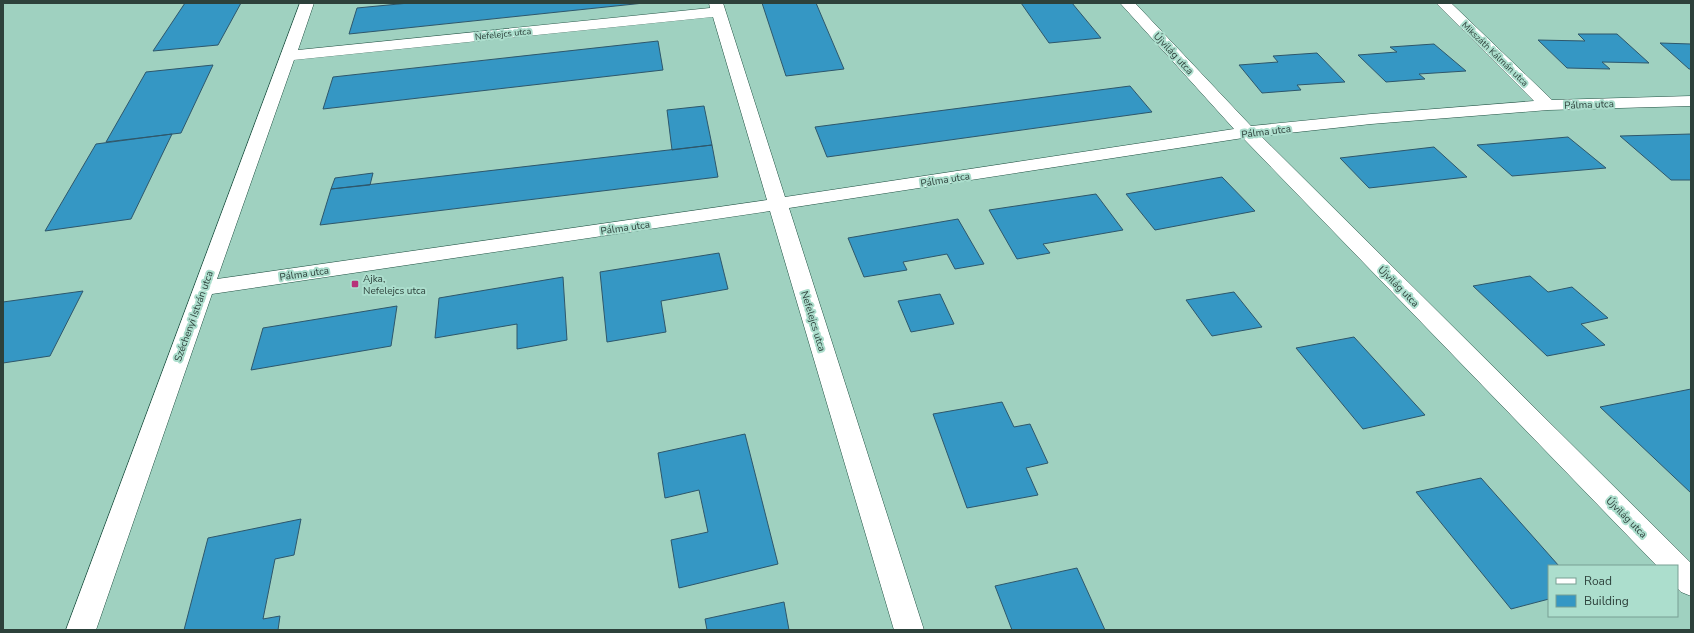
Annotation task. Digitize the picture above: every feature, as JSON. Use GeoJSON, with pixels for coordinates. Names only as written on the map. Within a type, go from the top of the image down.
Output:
{"type":"FeatureCollection","features":[{"type":"Feature","properties":{"kind":"street","name":"Széchenyi István utca"},"geometry":{"type":"LineString","coordinates":[[81,630],[307,3]]}},
{"type":"Feature","properties":{"kind":"street","name":"Újvilág utca"},"geometry":{"type":"LineString","coordinates":[[1127,3],[1248,132],[1675,565]]}},
{"type":"Feature","properties":{"kind":"street","name":"Mikszáth Kálmán utca"},"geometry":{"type":"LineString","coordinates":[[1443,3],[1548,105]]}},
{"type":"Feature","properties":{"kind":"street","name":"Nefelejcs utca"},"geometry":{"type":"LineString","coordinates":[[288,56],[717,8],[909,630]]}},
{"type":"Feature","properties":{"kind":"street","name":"Pálma utca"},"geometry":{"type":"LineString","coordinates":[[203,288],[778,204],[1248,132],[1371,118],[1548,105],[1691,101]]}},
{"type":"Feature","properties":{"kind":"building"},"geometry":{"type":"Polygon","coordinates":[[[185,3],[241,3],[218,45],[153,51],[185,3]]]}},
{"type":"Feature","properties":{"kind":"building"},"geometry":{"type":"Polygon","coordinates":[[[409,3],[644,3],[349,34],[357,8],[409,3]]]}},
{"type":"Feature","properties":{"kind":"building"},"geometry":{"type":"Polygon","coordinates":[[[762,3],[816,3],[844,69],[786,76],[762,3]]]}},
{"type":"Feature","properties":{"kind":"building"},"geometry":{"type":"Polygon","coordinates":[[[1021,3],[1072,3],[1101,38],[1049,43],[1021,3]]]}},
{"type":"Feature","properties":{"kind":"building"},"geometry":{"type":"Polygon","coordinates":[[[1578,34],[1617,34],[1649,63],[1602,62],[1610,69],[1567,68],[1538,40],[1585,41],[1578,34]]]}},
{"type":"Feature","properties":{"kind":"building"},"geometry":{"type":"Polygon","coordinates":[[[658,41],[663,70],[323,109],[333,77],[658,41]]]}},
{"type":"Feature","properties":{"kind":"building"},"geometry":{"type":"Polygon","coordinates":[[[1660,43],[1691,44],[1691,69],[1689,69],[1660,43]]]}},
{"type":"Feature","properties":{"kind":"building"},"geometry":{"type":"Polygon","coordinates":[[[1434,44],[1466,71],[1419,74],[1425,79],[1386,82],[1358,55],[1397,52],[1390,47],[1434,44]]]}},
{"type":"Feature","properties":{"kind":"building"},"geometry":{"type":"Polygon","coordinates":[[[1317,53],[1345,82],[1297,85],[1301,90],[1262,93],[1239,65],[1278,62],[1273,56],[1317,53]]]}},
{"type":"Feature","properties":{"kind":"building"},"geometry":{"type":"Polygon","coordinates":[[[213,65],[181,133],[106,142],[146,72],[213,65]]]}},
{"type":"Feature","properties":{"kind":"building"},"geometry":{"type":"Polygon","coordinates":[[[1130,86],[1152,112],[827,157],[815,127],[1130,86]]]}},
{"type":"Feature","properties":{"kind":"building"},"geometry":{"type":"Polygon","coordinates":[[[704,106],[712,145],[672,150],[667,110],[704,106]]]}},
{"type":"Feature","properties":{"kind":"building"},"geometry":{"type":"Polygon","coordinates":[[[172,134],[131,219],[45,231],[96,144],[172,134]]]}},
{"type":"Feature","properties":{"kind":"building"},"geometry":{"type":"Polygon","coordinates":[[[1691,134],[1691,180],[1671,180],[1620,136],[1691,134]]]}},
{"type":"Feature","properties":{"kind":"building"},"geometry":{"type":"Polygon","coordinates":[[[1568,137],[1606,168],[1512,176],[1477,145],[1568,137]]]}},
{"type":"Feature","properties":{"kind":"building"},"geometry":{"type":"Polygon","coordinates":[[[712,145],[718,177],[320,225],[331,189],[712,145]]]}},
{"type":"Feature","properties":{"kind":"building"},"geometry":{"type":"Polygon","coordinates":[[[1434,147],[1467,177],[1369,188],[1340,158],[1434,147]]]}},
{"type":"Feature","properties":{"kind":"building"},"geometry":{"type":"Polygon","coordinates":[[[373,173],[370,185],[331,189],[335,178],[373,173]]]}},
{"type":"Feature","properties":{"kind":"building"},"geometry":{"type":"Polygon","coordinates":[[[1222,177],[1255,211],[1155,230],[1126,194],[1222,177]]]}},
{"type":"Feature","properties":{"kind":"building"},"geometry":{"type":"Polygon","coordinates":[[[1096,194],[1123,230],[1043,244],[1050,253],[1017,259],[989,210],[1096,194]]]}},
{"type":"Feature","properties":{"kind":"building"},"geometry":{"type":"Polygon","coordinates":[[[958,219],[984,264],[955,269],[947,254],[903,262],[907,270],[864,277],[848,238],[958,219]]]}},
{"type":"Feature","properties":{"kind":"building"},"geometry":{"type":"Polygon","coordinates":[[[719,253],[728,289],[661,301],[666,332],[607,342],[600,272],[719,253]]]}},
{"type":"Feature","properties":{"kind":"building"},"geometry":{"type":"Polygon","coordinates":[[[1530,276],[1548,292],[1572,287],[1608,318],[1581,324],[1605,345],[1547,356],[1473,286],[1530,276]]]}},
{"type":"Feature","properties":{"kind":"building"},"geometry":{"type":"Polygon","coordinates":[[[563,277],[567,340],[517,349],[517,324],[435,338],[439,298],[563,277]]]}},
{"type":"Feature","properties":{"kind":"building"},"geometry":{"type":"Polygon","coordinates":[[[83,291],[50,356],[3,363],[3,302],[83,291]]]}},
{"type":"Feature","properties":{"kind":"building"},"geometry":{"type":"Polygon","coordinates":[[[1234,292],[1262,327],[1212,336],[1186,300],[1234,292]]]}},
{"type":"Feature","properties":{"kind":"building"},"geometry":{"type":"Polygon","coordinates":[[[940,294],[954,324],[911,332],[898,301],[940,294]]]}},
{"type":"Feature","properties":{"kind":"building"},"geometry":{"type":"Polygon","coordinates":[[[397,306],[391,346],[251,370],[263,328],[397,306]]]}},
{"type":"Feature","properties":{"kind":"building"},"geometry":{"type":"Polygon","coordinates":[[[1354,337],[1425,415],[1363,429],[1296,348],[1354,337]]]}},
{"type":"Feature","properties":{"kind":"building"},"geometry":{"type":"Polygon","coordinates":[[[1691,389],[1691,493],[1600,407],[1691,389]]]}},
{"type":"Feature","properties":{"kind":"building"},"geometry":{"type":"Polygon","coordinates":[[[1002,402],[1014,427],[1030,424],[1048,463],[1026,468],[1038,495],[967,508],[933,414],[1002,402]]]}},
{"type":"Feature","properties":{"kind":"building"},"geometry":{"type":"Polygon","coordinates":[[[745,434],[778,564],[679,588],[671,540],[708,532],[699,490],[665,498],[658,453],[745,434]]]}},
{"type":"Feature","properties":{"kind":"building"},"geometry":{"type":"Polygon","coordinates":[[[1481,478],[1558,565],[1548,565],[1548,599],[1511,609],[1416,492],[1481,478]]]}},
{"type":"Feature","properties":{"kind":"building"},"geometry":{"type":"Polygon","coordinates":[[[301,519],[294,555],[275,559],[263,619],[280,616],[278,630],[184,630],[208,538],[301,519]]]}},
{"type":"Feature","properties":{"kind":"building"},"geometry":{"type":"Polygon","coordinates":[[[1077,568],[1105,630],[1012,630],[995,586],[1077,568]]]}},
{"type":"Feature","properties":{"kind":"building"},"geometry":{"type":"Polygon","coordinates":[[[784,602],[789,630],[707,630],[705,619],[784,602]]]}},
{"type":"Feature","properties":{"kind":"place","name":"Ajka, Nefelejcs utca"},"geometry":{"type":"Point","coordinates":[355,284]}}]}
